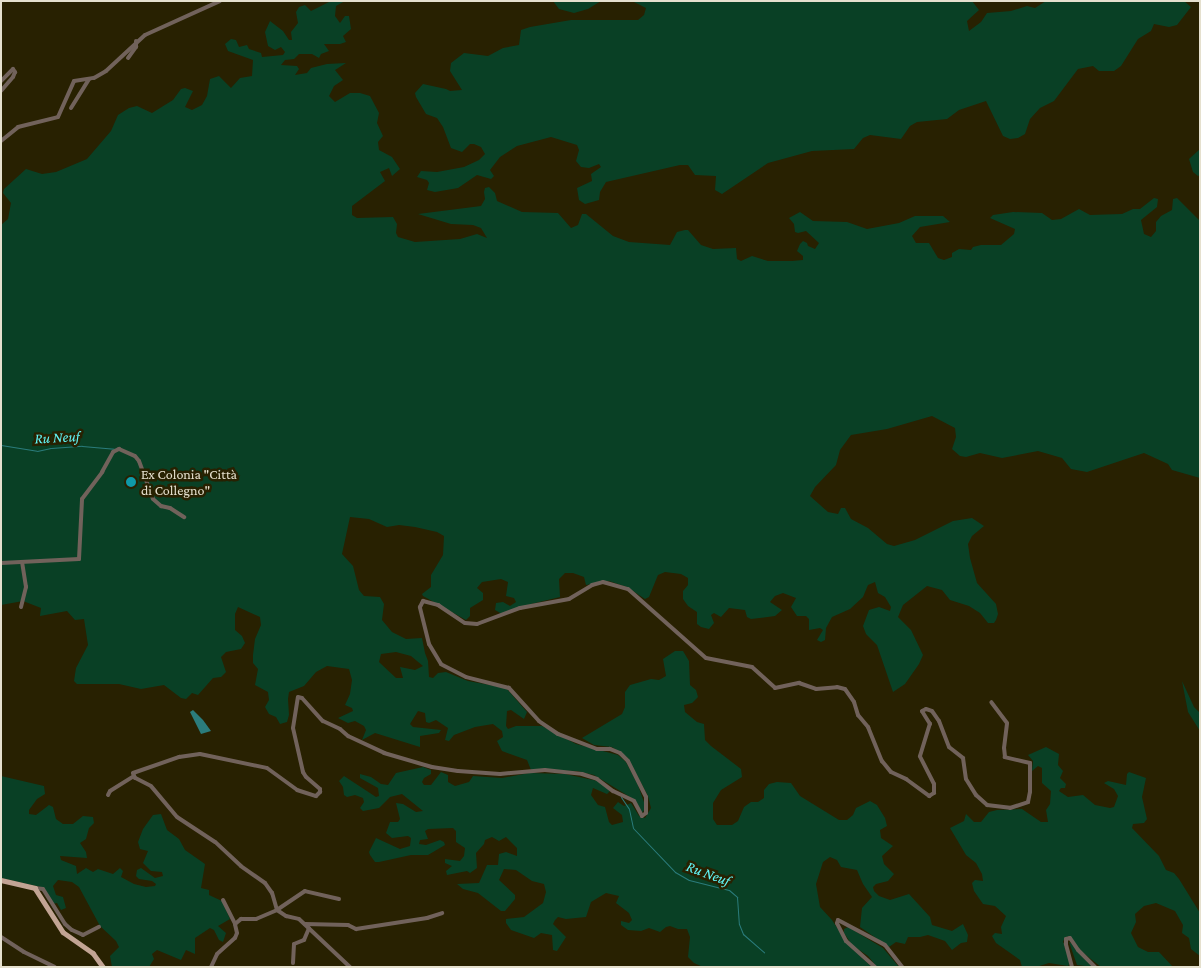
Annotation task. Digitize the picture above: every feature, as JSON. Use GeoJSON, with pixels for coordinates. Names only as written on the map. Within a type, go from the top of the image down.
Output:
{"type":"FeatureCollection","features":[{"type":"Feature","properties":{"kind":"main road"},"geometry":{"type":"LineString","coordinates":[[1,880],[35,888],[63,932],[92,953],[103,967]]}},
{"type":"Feature","properties":{"kind":"street"},"geometry":{"type":"LineString","coordinates":[[1,141],[18,127],[58,117],[74,81],[89,79],[106,71],[136,41],[220,1]]}},
{"type":"Feature","properties":{"kind":"street"},"geometry":{"type":"LineString","coordinates":[[128,58],[136,47],[136,41]]}},
{"type":"Feature","properties":{"kind":"street"},"geometry":{"type":"LineString","coordinates":[[1,81],[13,69],[15,72],[13,77],[1,91]]}},
{"type":"Feature","properties":{"kind":"street"},"geometry":{"type":"LineString","coordinates":[[71,108],[89,79]]}},
{"type":"Feature","properties":{"kind":"street"},"geometry":{"type":"LineString","coordinates":[[1,563],[79,559],[82,499],[102,472],[112,452],[119,449],[135,456],[139,461],[153,499],[162,506],[170,508],[184,517]]}},
{"type":"Feature","properties":{"kind":"street"},"geometry":{"type":"LineString","coordinates":[[20,607],[26,587],[22,563]]}},
{"type":"Feature","properties":{"kind":"street"},"geometry":{"type":"LineString","coordinates":[[108,795],[110,791],[134,776],[133,773],[137,770],[190,754],[200,754],[267,768],[297,790],[316,796],[319,794],[320,789],[303,772],[293,728],[298,697],[302,698],[323,721],[340,729],[348,736],[384,752],[432,767],[500,774],[545,770],[582,774],[596,778],[618,794],[634,801],[642,816],[646,813],[646,797],[628,760],[620,753],[597,749],[558,734],[539,722],[509,688],[473,680],[441,664],[429,644],[420,602],[431,602],[465,623],[477,624],[520,608],[569,599],[592,585],[603,582],[628,589],[706,658],[752,667],[776,688],[799,683],[816,689],[836,687],[846,689],[854,702],[858,715],[868,727],[882,761],[891,772],[906,779],[929,796],[934,793],[934,784],[920,756],[930,724],[922,711],[926,709],[932,711],[940,721],[949,748],[963,758],[966,779],[976,795],[987,805],[1010,808],[1021,806],[1028,802],[1030,797],[1030,763],[1005,757],[1004,748],[1008,723],[991,702]]}},
{"type":"Feature","properties":{"kind":"street"},"geometry":{"type":"LineString","coordinates":[[134,776],[151,786],[177,817],[215,842],[264,883],[272,893],[277,910],[286,916],[299,919],[350,967]]}},
{"type":"Feature","properties":{"kind":"street"},"geometry":{"type":"LineString","coordinates":[[35,888],[43,889],[65,924],[72,930],[82,935],[99,927]]}},
{"type":"Feature","properties":{"kind":"street"},"geometry":{"type":"LineString","coordinates":[[235,924],[240,919],[256,919],[277,910],[305,891],[339,899]]}},
{"type":"Feature","properties":{"kind":"street"},"geometry":{"type":"LineString","coordinates":[[211,967],[217,954],[236,935],[235,924],[223,900]]}},
{"type":"Feature","properties":{"kind":"street"},"geometry":{"type":"LineString","coordinates":[[305,924],[348,926],[356,929],[427,918],[442,913]]}},
{"type":"Feature","properties":{"kind":"street"},"geometry":{"type":"LineString","coordinates":[[875,967],[846,941],[837,923],[838,920],[885,946],[902,967]]}},
{"type":"Feature","properties":{"kind":"street"},"geometry":{"type":"LineString","coordinates":[[293,963],[294,944],[304,940],[309,928]]}},
{"type":"Feature","properties":{"kind":"street"},"geometry":{"type":"LineString","coordinates":[[1,937],[24,952],[55,967]]}},
{"type":"Feature","properties":{"kind":"street"},"geometry":{"type":"LineString","coordinates":[[1072,967],[1066,944],[1066,939],[1070,938],[1078,950],[1096,967]]}},
{"type":"Feature","properties":{"kind":"green space"},"geometry":{"type":"Polygon","coordinates":[[[331,1],[345,1],[336,6],[335,16],[340,23],[345,16],[349,16],[351,29],[343,36],[346,42],[324,44],[329,51],[321,54],[319,58],[312,54],[299,54],[294,59],[285,60],[281,65],[297,66],[299,69],[295,75],[307,73],[311,68],[327,64],[346,63],[335,70],[343,80],[334,86],[329,96],[335,102],[350,93],[370,96],[379,113],[377,123],[383,136],[378,142],[379,150],[392,157],[400,169],[392,176],[389,168],[380,172],[385,181],[352,206],[352,215],[357,218],[393,217],[397,224],[396,233],[398,237],[415,242],[460,239],[477,234],[487,238],[481,228],[473,225],[451,224],[418,214],[481,206],[485,199],[485,188],[489,187],[495,193],[497,201],[522,212],[558,213],[571,228],[578,225],[582,214],[586,214],[613,236],[629,242],[670,245],[677,232],[688,230],[701,245],[713,249],[736,248],[737,259],[741,261],[752,256],[768,261],[803,260],[803,256],[797,251],[800,244],[803,241],[815,249],[819,243],[806,231],[795,232],[794,224],[789,218],[800,212],[813,221],[847,222],[867,229],[899,223],[915,216],[943,216],[950,222],[920,227],[912,236],[916,243],[929,243],[938,258],[944,260],[952,257],[952,253],[959,249],[971,250],[973,247],[981,245],[1001,245],[1014,234],[1015,229],[990,218],[993,215],[1013,212],[1042,213],[1052,220],[1061,219],[1079,209],[1090,215],[1122,214],[1133,209],[1140,209],[1154,198],[1158,199],[1157,207],[1141,220],[1144,234],[1151,237],[1156,231],[1156,222],[1161,216],[1172,210],[1173,199],[1177,198],[1200,221],[1200,478],[1172,470],[1168,464],[1144,453],[1087,472],[1071,469],[1062,458],[1038,451],[1002,458],[980,453],[966,457],[960,456],[952,449],[956,437],[955,428],[932,416],[887,429],[851,435],[840,450],[836,465],[815,487],[810,496],[828,512],[838,514],[841,508],[845,508],[851,519],[868,528],[887,544],[894,546],[915,540],[953,521],[972,518],[984,526],[972,536],[968,544],[977,583],[996,604],[998,614],[996,620],[994,623],[988,623],[980,613],[969,606],[950,600],[942,590],[927,586],[903,605],[898,617],[911,630],[923,655],[905,684],[893,692],[877,645],[866,634],[863,626],[869,610],[879,607],[890,611],[891,607],[885,597],[878,593],[875,582],[868,585],[863,597],[850,609],[832,617],[826,628],[825,640],[821,642],[817,640],[823,630],[820,628],[809,630],[809,619],[806,616],[797,616],[791,607],[796,598],[783,593],[775,596],[770,602],[782,610],[775,616],[751,619],[747,617],[745,610],[729,608],[721,617],[714,613],[711,615],[714,623],[709,629],[701,627],[697,624],[697,612],[688,606],[683,599],[683,591],[688,585],[688,578],[681,574],[665,572],[658,575],[649,597],[645,599],[627,587],[609,581],[586,585],[584,577],[573,573],[565,573],[559,579],[560,597],[502,614],[495,610],[496,603],[503,602],[510,606],[516,602],[514,598],[506,596],[508,582],[501,579],[482,582],[477,588],[483,593],[483,600],[470,608],[470,616],[466,620],[422,594],[431,587],[431,575],[443,555],[444,536],[437,532],[415,527],[399,525],[387,527],[369,519],[350,517],[342,554],[353,566],[359,590],[364,596],[380,597],[384,604],[382,620],[392,632],[406,639],[422,638],[428,661],[429,677],[433,678],[438,673],[446,672],[468,681],[506,688],[527,712],[524,719],[511,710],[507,711],[506,726],[508,729],[516,726],[542,726],[576,744],[618,755],[626,762],[638,785],[646,808],[642,813],[635,800],[594,775],[577,771],[531,770],[527,760],[502,751],[497,741],[503,737],[502,731],[493,724],[475,727],[454,735],[449,741],[445,740],[448,728],[436,720],[429,723],[426,722],[425,713],[418,711],[410,724],[413,727],[441,730],[439,733],[420,736],[420,747],[375,733],[362,740],[366,730],[364,726],[355,721],[348,723],[338,718],[353,711],[352,708],[345,705],[350,694],[352,680],[349,669],[327,666],[316,672],[304,686],[289,692],[289,715],[287,722],[280,724],[276,717],[269,714],[265,707],[269,700],[268,692],[255,685],[258,669],[253,663],[253,655],[255,639],[261,625],[260,617],[238,607],[235,614],[235,630],[242,636],[245,643],[241,649],[226,652],[221,657],[226,672],[221,677],[213,678],[198,695],[192,693],[186,699],[181,698],[164,685],[141,689],[119,684],[77,684],[74,681],[76,668],[88,645],[84,619],[75,620],[67,611],[40,616],[41,608],[23,601],[1,605],[1,225],[8,219],[11,203],[3,193],[4,189],[26,169],[42,174],[56,172],[87,159],[111,131],[118,115],[129,108],[137,106],[152,113],[173,100],[181,89],[185,88],[193,91],[185,107],[192,110],[202,105],[207,96],[210,79],[219,76],[231,88],[240,78],[252,76],[253,60],[228,51],[225,44],[231,39],[236,40],[239,47],[247,45],[249,49],[261,53],[262,57],[283,55],[285,52],[281,47],[275,50],[268,46],[265,32],[270,21],[283,31],[289,40],[292,40],[291,32],[298,23],[296,12],[299,7],[305,5],[311,11],[331,1]],[[396,652],[381,654],[379,662],[396,678],[403,678],[400,667],[415,670],[423,666],[411,656],[396,652]]]}},
{"type":"Feature","properties":{"kind":"green space"},"geometry":{"type":"Polygon","coordinates":[[[553,1],[601,1],[588,9],[574,13],[559,9],[553,1]]]}},
{"type":"Feature","properties":{"kind":"green space"},"geometry":{"type":"Polygon","coordinates":[[[632,1],[972,1],[979,10],[967,21],[969,31],[981,22],[987,13],[1011,11],[1027,6],[1035,8],[1046,1],[1184,1],[1191,7],[1177,25],[1169,27],[1154,24],[1151,31],[1138,39],[1121,66],[1114,71],[1099,71],[1093,66],[1078,69],[1054,101],[1040,108],[1030,119],[1025,134],[1018,138],[1010,139],[1003,136],[986,101],[959,110],[947,119],[917,122],[910,126],[901,139],[870,135],[863,138],[854,149],[812,151],[768,163],[722,194],[715,190],[716,176],[695,175],[688,165],[680,165],[606,182],[600,192],[599,200],[585,204],[579,200],[577,188],[592,181],[591,174],[601,167],[599,164],[589,168],[581,167],[576,161],[579,150],[577,145],[551,137],[517,146],[500,157],[490,170],[494,176],[491,179],[477,175],[458,188],[435,192],[427,190],[429,183],[427,180],[417,177],[421,171],[437,172],[464,167],[479,160],[485,154],[481,147],[474,144],[470,144],[462,152],[451,148],[443,127],[437,118],[426,114],[416,97],[415,93],[423,84],[450,91],[462,90],[450,71],[451,63],[464,53],[488,56],[503,48],[519,45],[521,30],[530,27],[571,20],[638,20],[644,15],[646,8],[632,1]]]}},
{"type":"Feature","properties":{"kind":"green space"},"geometry":{"type":"Polygon","coordinates":[[[1200,149],[1200,175],[1198,176],[1193,172],[1189,159],[1200,149]]]}},
{"type":"Feature","properties":{"kind":"green space"},"geometry":{"type":"Polygon","coordinates":[[[675,651],[683,651],[689,661],[690,685],[696,690],[698,697],[692,703],[684,705],[685,712],[697,722],[704,724],[705,740],[741,769],[742,777],[721,790],[713,803],[713,819],[717,825],[732,825],[738,821],[744,807],[751,802],[758,802],[764,798],[764,790],[769,784],[777,782],[791,783],[800,796],[839,820],[847,820],[853,815],[856,808],[870,801],[877,805],[885,818],[887,826],[880,830],[881,838],[893,846],[882,856],[884,864],[894,874],[888,881],[876,884],[873,887],[874,891],[879,896],[890,900],[909,894],[930,917],[932,925],[952,931],[963,924],[968,935],[967,942],[961,943],[952,950],[945,941],[928,935],[908,937],[905,944],[896,942],[889,947],[860,927],[862,908],[872,897],[863,884],[857,870],[841,867],[837,860],[830,857],[823,862],[816,884],[820,907],[832,920],[849,946],[872,967],[703,967],[694,963],[688,957],[690,937],[687,929],[678,929],[670,926],[660,932],[649,928],[641,931],[628,930],[621,925],[621,921],[629,923],[632,920],[629,913],[616,903],[619,896],[606,893],[591,902],[586,917],[566,919],[558,917],[555,920],[553,924],[566,937],[557,951],[553,950],[552,935],[541,933],[534,938],[511,930],[506,923],[506,919],[524,917],[543,903],[546,892],[544,884],[532,881],[516,870],[504,869],[499,880],[515,895],[515,899],[505,911],[501,911],[478,893],[463,889],[457,884],[479,883],[487,865],[498,865],[499,854],[506,852],[517,856],[517,848],[506,837],[499,841],[492,837],[485,840],[476,853],[477,868],[470,873],[467,871],[447,875],[446,871],[452,866],[445,863],[445,859],[460,861],[464,856],[465,848],[456,842],[456,831],[453,828],[428,829],[425,831],[428,839],[420,840],[419,844],[426,845],[440,840],[445,845],[428,855],[411,855],[375,862],[370,855],[369,852],[376,838],[400,849],[410,846],[411,838],[408,836],[392,838],[386,833],[390,822],[398,822],[400,819],[396,803],[403,804],[416,812],[423,811],[402,794],[390,797],[379,808],[363,811],[360,808],[364,802],[363,798],[355,795],[347,797],[344,795],[343,787],[339,781],[344,776],[376,797],[379,796],[378,788],[360,778],[360,774],[371,777],[381,784],[388,785],[396,773],[423,767],[431,770],[431,774],[424,778],[422,782],[424,785],[431,785],[441,772],[448,775],[448,782],[455,786],[469,782],[473,776],[502,778],[529,773],[565,774],[598,781],[610,791],[607,794],[593,788],[591,795],[598,805],[605,807],[609,822],[612,825],[623,822],[622,815],[613,808],[618,802],[624,806],[631,803],[639,816],[645,818],[651,808],[648,796],[628,758],[612,747],[594,745],[582,738],[622,714],[625,707],[625,692],[630,685],[651,679],[659,680],[666,676],[663,659],[675,651]]]}},
{"type":"Feature","properties":{"kind":"green space"},"geometry":{"type":"Polygon","coordinates":[[[1182,681],[1194,707],[1200,713],[1200,731],[1188,712],[1182,681]]]}},
{"type":"Feature","properties":{"kind":"green space"},"geometry":{"type":"Polygon","coordinates":[[[1046,747],[1059,754],[1058,765],[1063,771],[1060,778],[1066,784],[1065,788],[1061,788],[1059,791],[1068,797],[1083,795],[1095,805],[1110,808],[1114,807],[1118,796],[1114,789],[1104,783],[1108,781],[1126,785],[1129,772],[1146,778],[1142,797],[1147,819],[1144,823],[1133,824],[1132,828],[1159,856],[1166,870],[1174,873],[1179,879],[1200,913],[1200,956],[1191,949],[1189,938],[1182,933],[1183,925],[1175,911],[1156,903],[1144,906],[1135,914],[1136,922],[1131,933],[1138,947],[1148,952],[1159,952],[1173,967],[1101,967],[1082,952],[1068,936],[1063,941],[1070,963],[1068,966],[1049,963],[1036,967],[1022,967],[1020,960],[996,943],[992,936],[995,933],[1002,934],[1001,927],[1006,916],[995,906],[983,904],[974,891],[972,883],[975,880],[983,881],[982,874],[976,863],[966,855],[950,828],[964,821],[966,814],[974,822],[981,822],[989,812],[997,810],[1022,809],[1041,822],[1048,822],[1046,810],[1050,804],[1051,791],[1042,783],[1042,768],[1038,766],[1032,771],[1033,761],[1028,755],[1046,747]]]}},
{"type":"Feature","properties":{"kind":"green space"},"geometry":{"type":"Polygon","coordinates":[[[1,776],[44,786],[45,794],[37,799],[29,810],[29,814],[36,815],[49,805],[53,807],[56,819],[63,824],[73,824],[83,816],[93,817],[94,823],[89,828],[86,839],[80,843],[86,852],[87,858],[60,856],[61,860],[76,866],[77,874],[86,868],[93,872],[98,869],[113,874],[120,868],[123,871],[121,877],[134,884],[146,887],[155,886],[156,884],[152,881],[139,879],[136,876],[137,870],[141,868],[155,878],[163,876],[162,872],[151,871],[143,863],[148,851],[140,849],[138,842],[143,829],[153,815],[161,814],[167,830],[179,839],[185,850],[205,864],[201,888],[209,890],[209,895],[222,901],[230,919],[218,926],[226,933],[223,942],[219,940],[214,930],[210,928],[195,938],[195,954],[186,950],[181,960],[157,950],[152,954],[154,959],[149,967],[112,967],[110,956],[119,947],[116,941],[100,926],[79,887],[72,882],[58,880],[53,886],[56,895],[63,897],[66,908],[61,910],[57,903],[52,904],[41,887],[1,878],[1,776]]]}},
{"type":"Feature","properties":{"kind":"green space"},"geometry":{"type":"Polygon","coordinates":[[[848,927],[883,948],[899,967],[877,967],[868,956],[852,945],[844,933],[844,929],[848,927]]]}},
{"type":"Feature","properties":{"kind":"green space"},"geometry":{"type":"Polygon","coordinates":[[[1069,942],[1071,943],[1093,967],[1077,965],[1069,942]]]}},
{"type":"Feature","properties":{"kind":"water"},"geometry":{"type":"Polygon","coordinates":[[[193,710],[211,731],[201,734],[190,712],[193,710]]]}},
{"type":"Feature","properties":{"kind":"waterway","name":"Ru Neuf"},"geometry":{"type":"LineString","coordinates":[[1,445],[37,451],[82,446],[114,449]]}},
{"type":"Feature","properties":{"kind":"waterway","name":"Ru Neuf"},"geometry":{"type":"LineString","coordinates":[[621,797],[629,809],[633,828],[675,872],[689,880],[729,890],[737,897],[739,924],[743,934],[764,952]]}},
{"type":"Feature","properties":{"kind":"place","name":"Ex Colonia \"Città di Collegno\""},"geometry":{"type":"Point","coordinates":[131,482]}}]}
